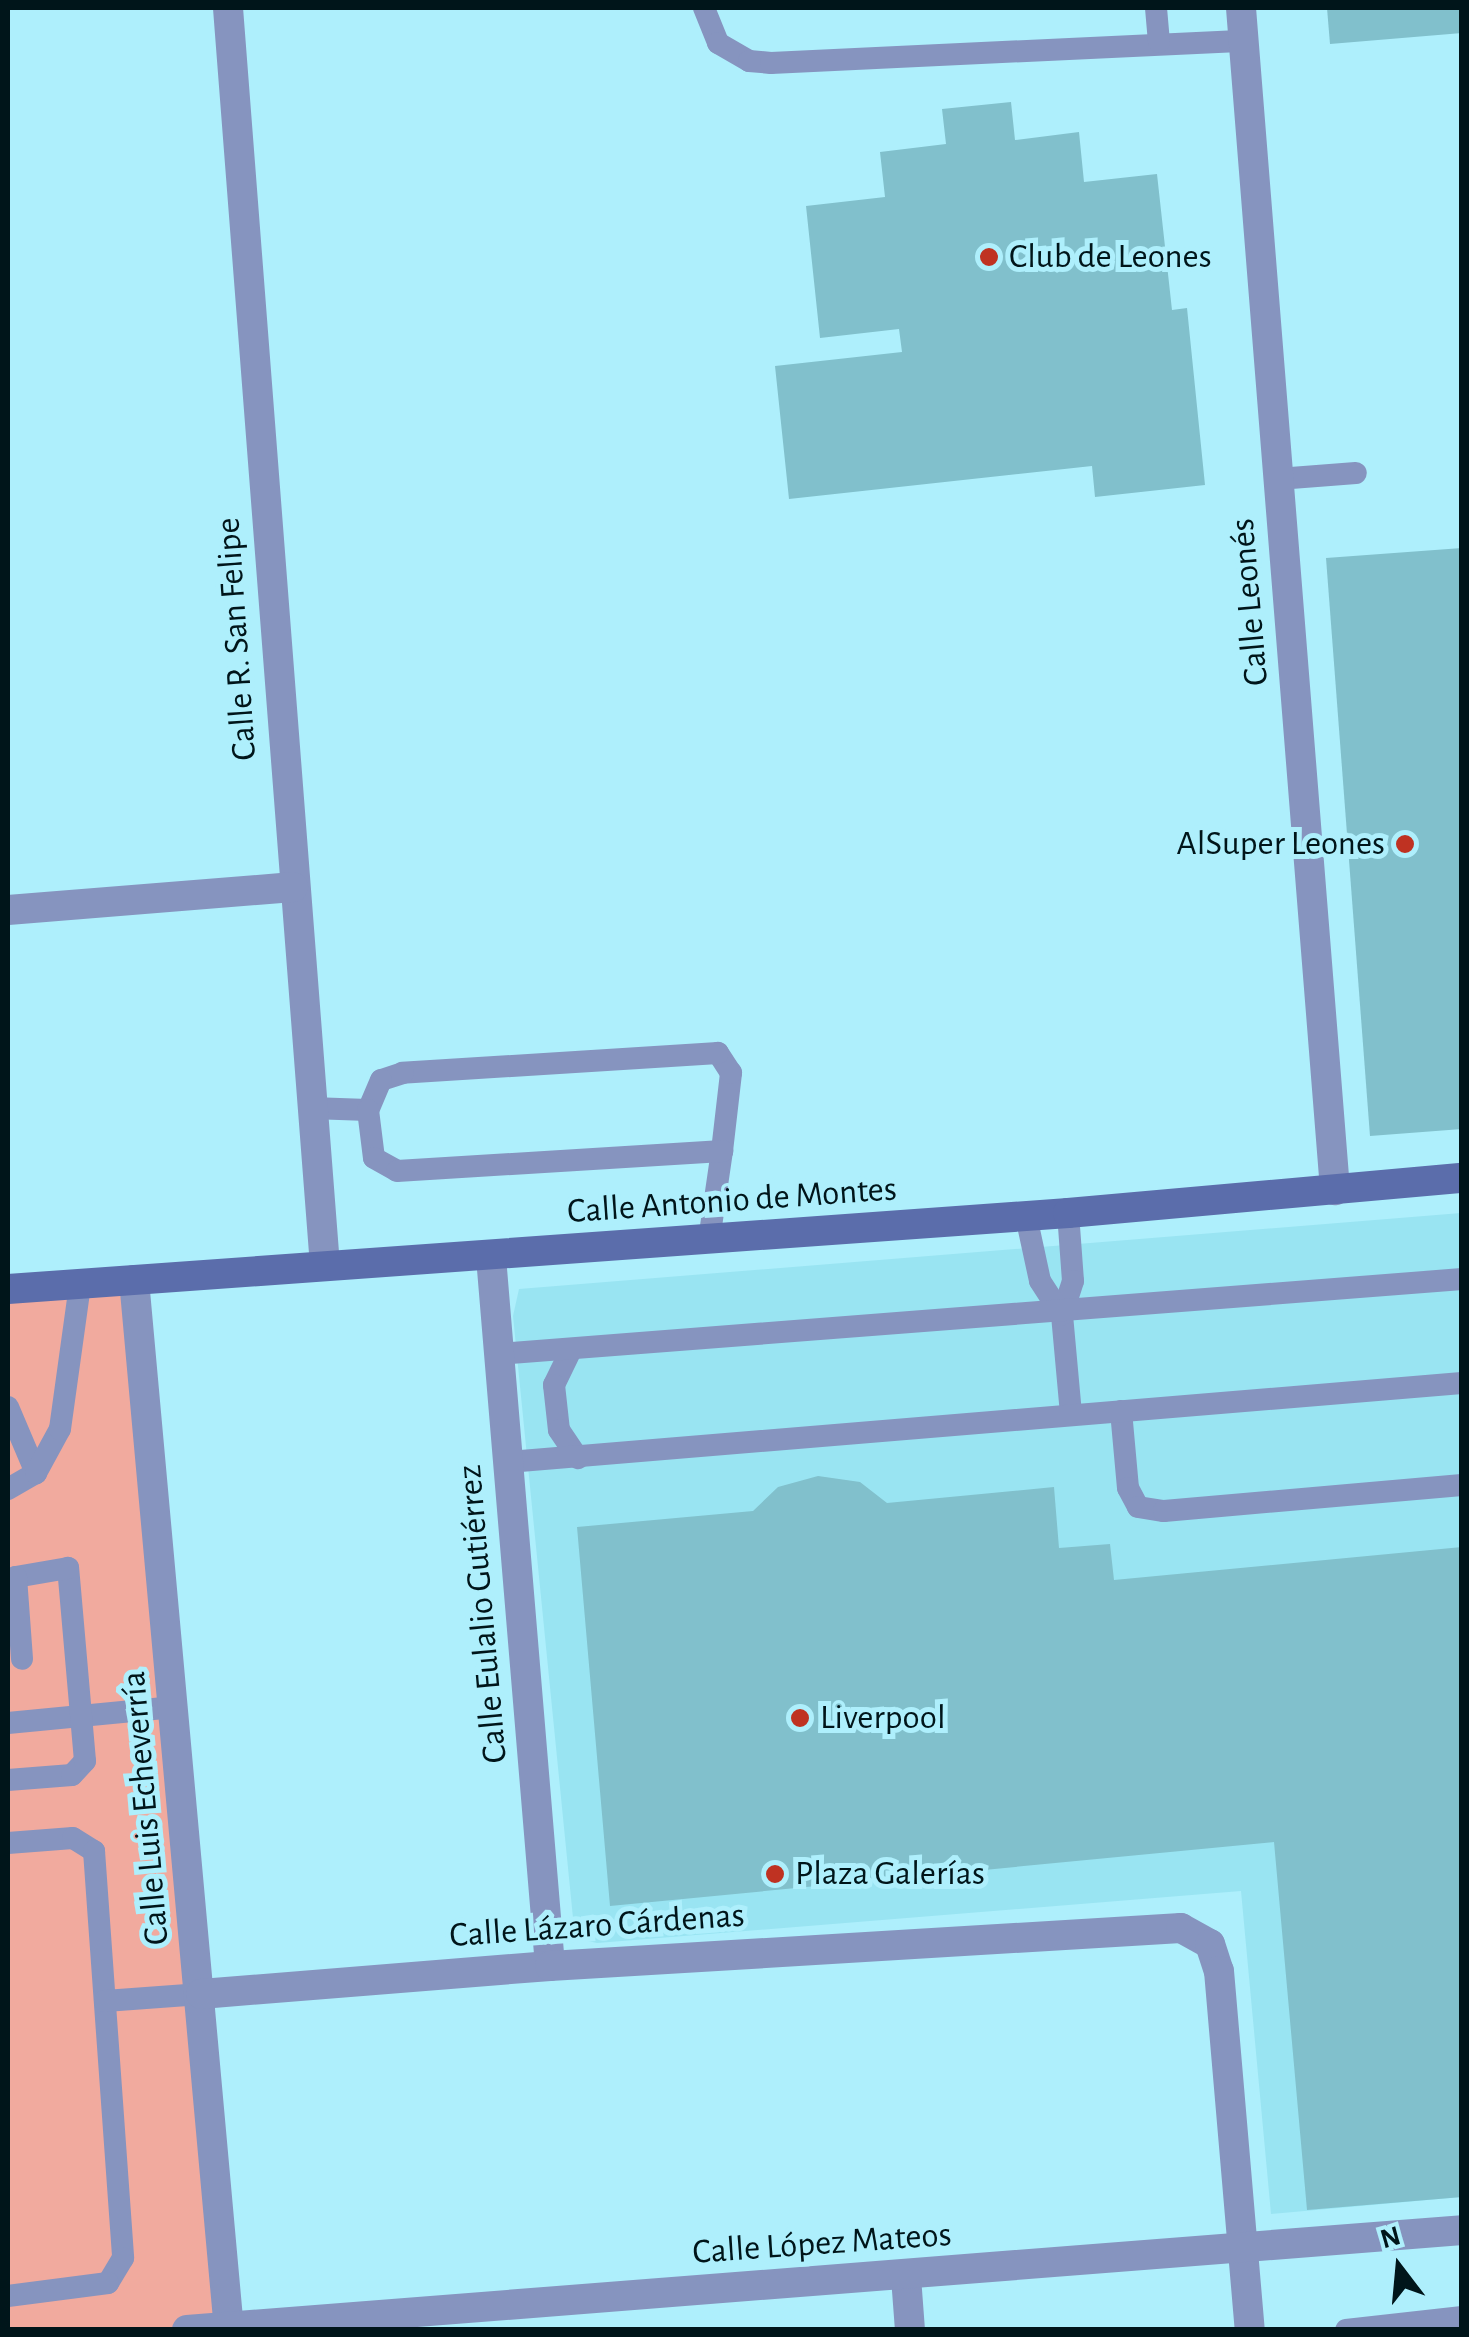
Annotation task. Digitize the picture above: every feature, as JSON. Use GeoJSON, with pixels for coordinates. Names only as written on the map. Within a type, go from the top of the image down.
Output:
{"type":"FeatureCollection","features":[{"type":"Feature","properties":{"kind":"main road","name":"Calle Antonio de Montes"},"geometry":{"type":"LineString","coordinates":[[8,1289],[1068,1213],[1462,1178]]}},
{"type":"Feature","properties":{"kind":"street","name":"Calle R. San Felipe"},"geometry":{"type":"LineString","coordinates":[[228,8],[325,1265]]}},
{"type":"Feature","properties":{"kind":"street","name":"Calle Leonés"},"geometry":{"type":"LineString","coordinates":[[1241,8],[1335,1190]]}},
{"type":"Feature","properties":{"kind":"street"},"geometry":{"type":"LineString","coordinates":[[8,910],[293,887]]}},
{"type":"Feature","properties":{"kind":"street","name":"Calle Eulalio Gutiérrez"},"geometry":{"type":"LineString","coordinates":[[491,1257],[550,1966]]}},
{"type":"Feature","properties":{"kind":"street","name":"Calle Luis Echeverría"},"geometry":{"type":"LineString","coordinates":[[134,1280],[202,1994],[229,2328]]}},
{"type":"Feature","properties":{"kind":"street","name":"Calle Lázaro Cárdenas"},"geometry":{"type":"LineString","coordinates":[[202,1994],[550,1966],[1118,1928],[1181,1928],[1210,1944],[1216,1957],[1250,2330]]}},
{"type":"Feature","properties":{"kind":"street","name":"Calle López Mateos"},"geometry":{"type":"LineString","coordinates":[[187,2330],[906,2277],[1462,2230]]}},
{"type":"Feature","properties":{"kind":"street"},"geometry":{"type":"LineString","coordinates":[[906,2277],[910,2330]]}},
{"type":"Feature","properties":{"kind":"lane"},"geometry":{"type":"LineString","coordinates":[[704,8],[718,43],[749,62],[1244,41]]}},
{"type":"Feature","properties":{"kind":"lane"},"geometry":{"type":"LineString","coordinates":[[1156,8],[1159,42]]}},
{"type":"Feature","properties":{"kind":"lane"},"geometry":{"type":"LineString","coordinates":[[1278,480],[1356,474]]}},
{"type":"Feature","properties":{"kind":"lane"},"geometry":{"type":"LineString","coordinates":[[709,1240],[722,1151],[731,1073],[727,1060],[712,1052],[391,1075],[373,1089],[368,1110],[374,1158],[397,1171],[722,1151]]}},
{"type":"Feature","properties":{"kind":"lane"},"geometry":{"type":"LineString","coordinates":[[312,1108],[368,1110]]}},
{"type":"Feature","properties":{"kind":"lane"},"geometry":{"type":"LineString","coordinates":[[1068,1213],[1073,1281],[1062,1315],[1071,1413]]}},
{"type":"Feature","properties":{"kind":"lane"},"geometry":{"type":"LineString","coordinates":[[1026,1216],[1040,1281],[1062,1315]]}},
{"type":"Feature","properties":{"kind":"lane"},"geometry":{"type":"LineString","coordinates":[[499,1354],[1062,1315],[1462,1280]]}},
{"type":"Feature","properties":{"kind":"lane"},"geometry":{"type":"LineString","coordinates":[[8,1489],[36,1473],[60,1430],[80,1284]]}},
{"type":"Feature","properties":{"kind":"lane"},"geometry":{"type":"LineString","coordinates":[[570,1350],[554,1385],[559,1430],[578,1458]]}},
{"type":"Feature","properties":{"kind":"lane"},"geometry":{"type":"LineString","coordinates":[[508,1462],[1462,1383]]}},
{"type":"Feature","properties":{"kind":"lane"},"geometry":{"type":"LineString","coordinates":[[8,1406],[36,1473]]}},
{"type":"Feature","properties":{"kind":"lane"},"geometry":{"type":"LineString","coordinates":[[1122,1411],[1128,1488],[1138,1508],[1164,1511],[1462,1485]]}},
{"type":"Feature","properties":{"kind":"lane"},"geometry":{"type":"LineString","coordinates":[[8,1780],[78,1772],[85,1761],[68,1568],[16,1578],[22,1659]]}},
{"type":"Feature","properties":{"kind":"lane"},"geometry":{"type":"LineString","coordinates":[[8,1723],[174,1708]]}},
{"type":"Feature","properties":{"kind":"lane"},"geometry":{"type":"LineString","coordinates":[[8,1843],[73,1838],[90,1846],[106,2000],[122,2267],[96,2287],[8,2296]]}},
{"type":"Feature","properties":{"kind":"lane"},"geometry":{"type":"LineString","coordinates":[[106,2000],[202,1994]]}},
{"type":"Feature","properties":{"kind":"lane"},"geometry":{"type":"LineString","coordinates":[[1346,2330],[1462,2317]]}},
{"type":"Feature","properties":{"kind":"shaded area"},"geometry":{"type":"Polygon","coordinates":[[[1461,1213],[1461,2197],[1271,2214],[1241,1891],[597,1943],[575,1938],[513,1316],[519,1289],[1461,1213]]]}},
{"type":"Feature","properties":{"kind":"shaded area"},"geometry":{"type":"Polygon","coordinates":[[[127,1292],[226,2329],[8,2330],[8,1301],[127,1292]]]}},
{"type":"Feature","properties":{"kind":"building"},"geometry":{"type":"Polygon","coordinates":[[[1327,8],[1462,8],[1462,33],[1330,44],[1327,8]]]}},
{"type":"Feature","properties":{"kind":"building","name":"Club de Leones"},"geometry":{"type":"Polygon","coordinates":[[[1011,102],[1015,140],[1079,132],[1084,182],[1157,174],[1172,310],[1187,308],[1205,485],[1095,497],[1092,466],[789,499],[775,366],[902,352],[899,329],[820,338],[806,206],[885,197],[880,152],[946,144],[942,109],[1011,102]]]}},
{"type":"Feature","properties":{"kind":"building","name":"AlSuper Leones"},"geometry":{"type":"Polygon","coordinates":[[[1462,548],[1462,1129],[1370,1136],[1326,558],[1462,548]]]}},
{"type":"Feature","properties":{"kind":"building","name":"Plaza Galerías"},"geometry":{"type":"Polygon","coordinates":[[[818,1476],[860,1482],[887,1503],[1054,1487],[1059,1548],[1110,1544],[1114,1580],[1462,1547],[1462,2197],[1307,2210],[1274,1842],[610,1906],[577,1527],[753,1511],[778,1487],[818,1476]]]}},
{"type":"Feature","properties":{"kind":"place","name":"Club de Leones"},"geometry":{"type":"Point","coordinates":[989,257]}},
{"type":"Feature","properties":{"kind":"place","name":"AlSuper Leones"},"geometry":{"type":"Point","coordinates":[1405,844]}},
{"type":"Feature","properties":{"kind":"place","name":"Liverpool"},"geometry":{"type":"Point","coordinates":[800,1718]}},
{"type":"Feature","properties":{"kind":"place","name":"Plaza Galerías"},"geometry":{"type":"Point","coordinates":[775,1874]}}]}
